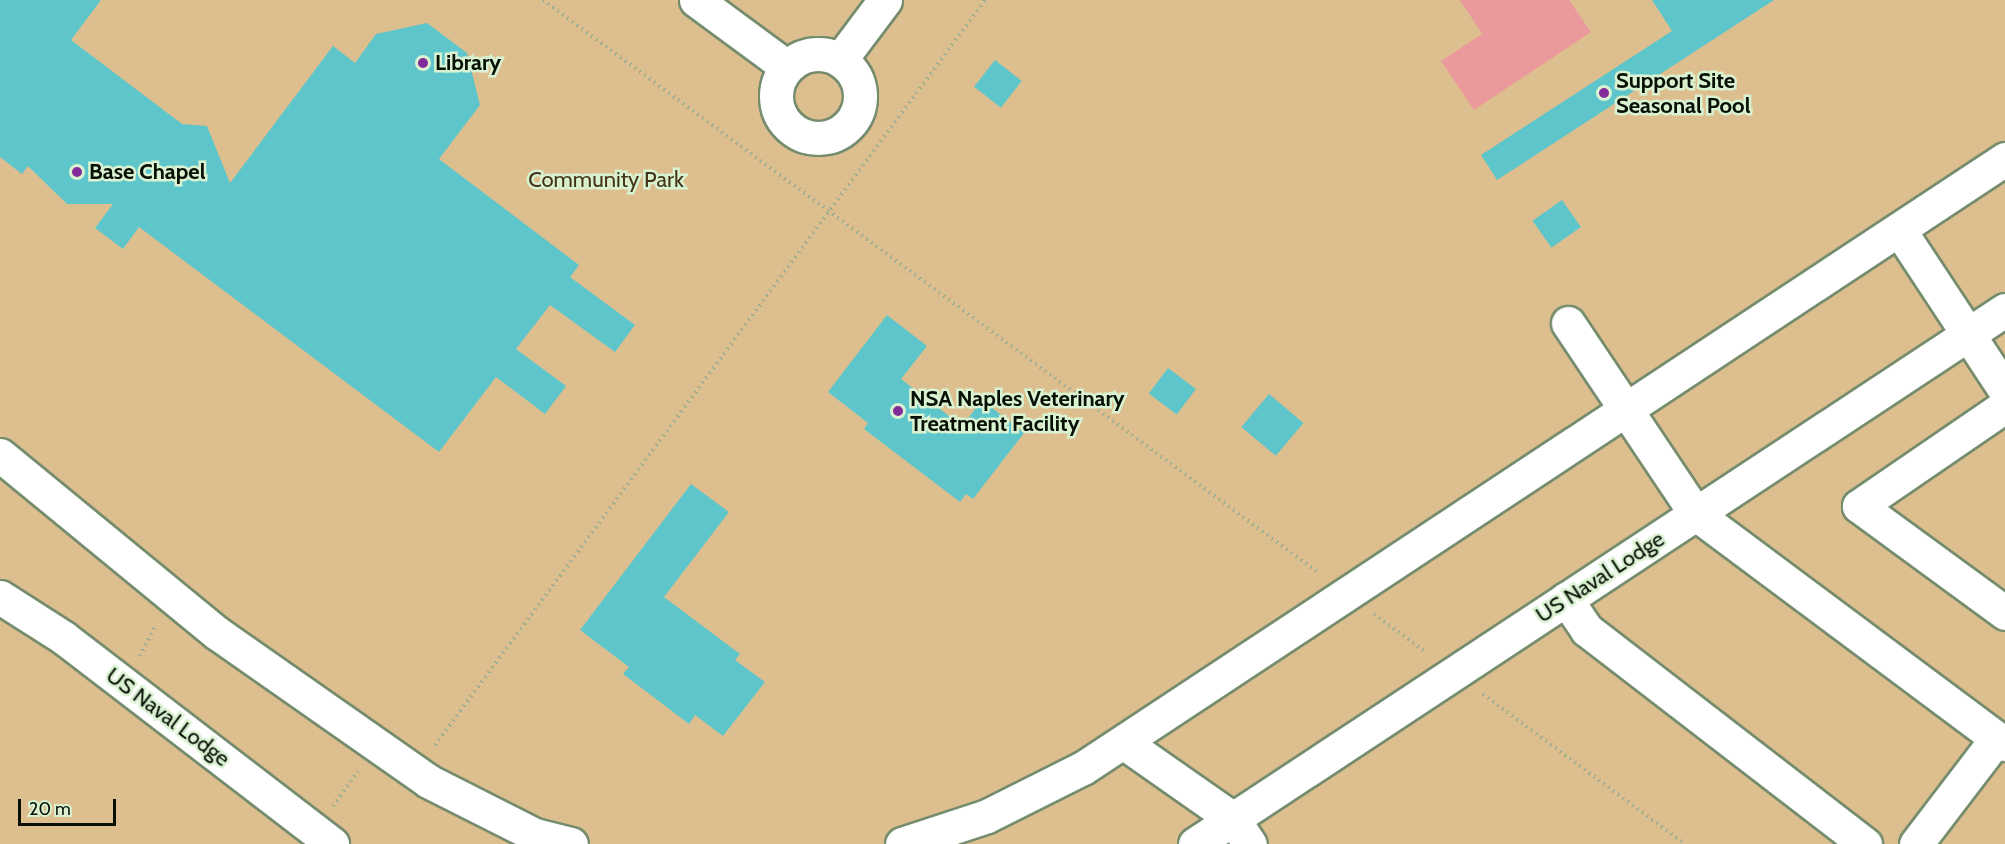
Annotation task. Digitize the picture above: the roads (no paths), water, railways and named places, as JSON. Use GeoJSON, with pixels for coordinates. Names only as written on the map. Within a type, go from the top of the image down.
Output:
{"type":"FeatureCollection","features":[{"type":"Feature","properties":{"kind":"street"},"geometry":{"type":"LineString","coordinates":[[696,0],[787,67]]}},
{"type":"Feature","properties":{"kind":"street"},"geometry":{"type":"LineString","coordinates":[[840,60],[885,0]]}},
{"type":"Feature","properties":{"kind":"street"},"geometry":{"type":"LineString","coordinates":[[807,55],[840,60],[857,80],[859,105],[846,127],[823,138],[798,133],[780,115],[776,89],[787,67],[807,55]]}},
{"type":"Feature","properties":{"kind":"street"},"geometry":{"type":"LineString","coordinates":[[902,844],[987,816],[1123,742],[1900,231],[2005,159]]}},
{"type":"Feature","properties":{"kind":"street"},"geometry":{"type":"LineString","coordinates":[[1900,231],[1965,336],[2005,390]]}},
{"type":"Feature","properties":{"kind":"street","name":"US Naval Lodge"},"geometry":{"type":"LineString","coordinates":[[1195,844],[1241,831],[1454,673],[2005,310]]}},
{"type":"Feature","properties":{"kind":"street"},"geometry":{"type":"LineString","coordinates":[[1568,323],[1696,514],[2001,741],[1916,844]]}},
{"type":"Feature","properties":{"kind":"street"},"geometry":{"type":"LineString","coordinates":[[2005,406],[1859,506],[2005,613]]}},
{"type":"Feature","properties":{"kind":"street"},"geometry":{"type":"LineString","coordinates":[[0,455],[171,596],[415,772],[535,835],[571,844]]}},
{"type":"Feature","properties":{"kind":"street","name":"US Naval Lodge"},"geometry":{"type":"LineString","coordinates":[[0,597],[125,684],[323,837]]}},
{"type":"Feature","properties":{"kind":"street"},"geometry":{"type":"LineString","coordinates":[[1566,599],[1587,630],[1865,844]]}},
{"type":"Feature","properties":{"kind":"street"},"geometry":{"type":"LineString","coordinates":[[1123,742],[1241,831]]}},
{"type":"Feature","properties":{"kind":"place","name":"Library"},"geometry":{"type":"Point","coordinates":[423,63]}},
{"type":"Feature","properties":{"kind":"place","name":"Support Site Seasonal Pool"},"geometry":{"type":"Point","coordinates":[1604,93]}},
{"type":"Feature","properties":{"kind":"place","name":"Base Chapel"},"geometry":{"type":"Point","coordinates":[77,172]}},
{"type":"Feature","properties":{"kind":"place","name":"NSA Naples Veterinary Treatment Facility"},"geometry":{"type":"Point","coordinates":[898,411]}},
{"type":"Feature","properties":{"kind":"park label","name":"Community Park"},"geometry":{"type":"Point","coordinates":[606,180]}}]}
